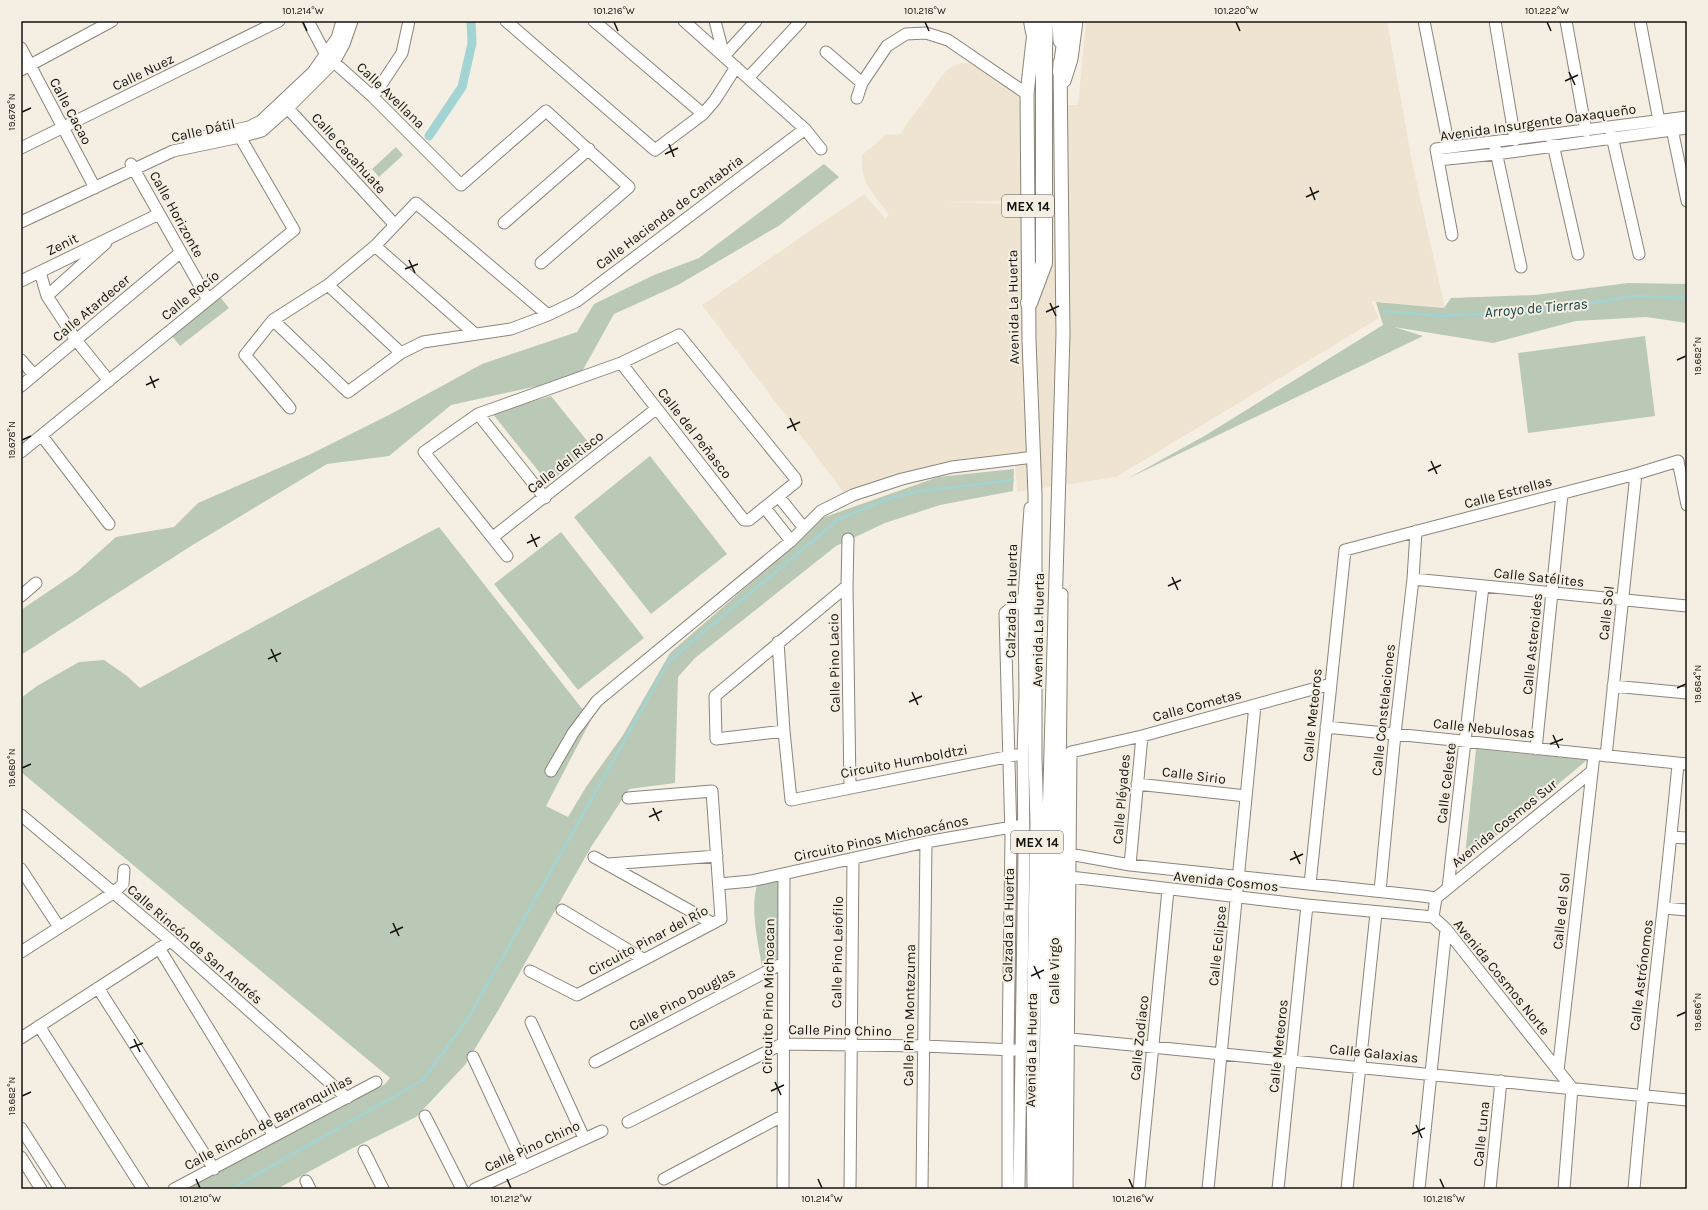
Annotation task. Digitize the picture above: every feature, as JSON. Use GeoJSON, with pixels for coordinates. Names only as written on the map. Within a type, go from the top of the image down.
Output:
{"type":"FeatureCollection","features":[{"type":"Feature","properties":{"kind":"highway"},"geometry":{"type":"LineString","coordinates":[[1061,72],[1068,21]]}},
{"type":"Feature","properties":{"kind":"highway"},"geometry":{"type":"LineString","coordinates":[[1029,303],[1044,263],[1044,49],[1037,24]]}},
{"type":"Feature","properties":{"kind":"main road","name":"MEX 14"},"geometry":{"type":"LineString","coordinates":[[1059,21],[1061,72]]}},
{"type":"Feature","properties":{"kind":"main road","name":"Avenida La Huerta"},"geometry":{"type":"LineString","coordinates":[[1037,24],[1027,94],[1029,303],[1035,495],[1035,757],[1037,822],[1044,850],[1059,875],[1045,1189]]}},
{"type":"Feature","properties":{"kind":"main road","name":"Avenida La Huerta"},"geometry":{"type":"LineString","coordinates":[[1037,822],[1056,537],[1063,334],[1061,72]]}},
{"type":"Feature","properties":{"kind":"main road","name":"Avenida La Huerta"},"geometry":{"type":"LineString","coordinates":[[1034,1189],[1028,1050],[1036,863],[1044,850]]}},
{"type":"Feature","properties":{"kind":"street"},"geometry":{"type":"LineString","coordinates":[[26,68],[112,21]]}},
{"type":"Feature","properties":{"kind":"street","name":"Calle Nuez"},"geometry":{"type":"LineString","coordinates":[[21,148],[278,21]]}},
{"type":"Feature","properties":{"kind":"street","name":"Calle Avellana"},"geometry":{"type":"LineString","coordinates":[[308,21],[330,58],[373,97],[461,185],[546,111],[589,149]]}},
{"type":"Feature","properties":{"kind":"street","name":"Calle Dátil"},"geometry":{"type":"LineString","coordinates":[[330,58],[342,21]]}},
{"type":"Feature","properties":{"kind":"street","name":"Calle Dátil"},"geometry":{"type":"LineString","coordinates":[[21,222],[94,185],[173,151],[262,131],[313,72],[344,44],[352,21]]}},
{"type":"Feature","properties":{"kind":"street"},"geometry":{"type":"LineString","coordinates":[[373,97],[402,53],[409,21]]}},
{"type":"Feature","properties":{"kind":"street"},"geometry":{"type":"LineString","coordinates":[[506,21],[655,150],[703,114],[715,100],[736,67]]}},
{"type":"Feature","properties":{"kind":"street"},"geometry":{"type":"LineString","coordinates":[[594,21],[703,114]]}},
{"type":"Feature","properties":{"kind":"street"},"geometry":{"type":"LineString","coordinates":[[684,21],[805,129],[821,149]]}},
{"type":"Feature","properties":{"kind":"street"},"geometry":{"type":"LineString","coordinates":[[715,21],[724,56]]}},
{"type":"Feature","properties":{"kind":"street"},"geometry":{"type":"LineString","coordinates":[[724,56],[756,21]]}},
{"type":"Feature","properties":{"kind":"street"},"geometry":{"type":"LineString","coordinates":[[748,78],[800,21]]}},
{"type":"Feature","properties":{"kind":"street"},"geometry":{"type":"LineString","coordinates":[[1060,95],[1072,60],[1077,21]]}},
{"type":"Feature","properties":{"kind":"street"},"geometry":{"type":"LineString","coordinates":[[1424,21],[1449,147]]}},
{"type":"Feature","properties":{"kind":"street"},"geometry":{"type":"LineString","coordinates":[[1495,21],[1515,140]]}},
{"type":"Feature","properties":{"kind":"street"},"geometry":{"type":"LineString","coordinates":[[1566,21],[1586,131]]}},
{"type":"Feature","properties":{"kind":"street"},"geometry":{"type":"LineString","coordinates":[[1640,21],[1687,201]]}},
{"type":"Feature","properties":{"kind":"street"},"geometry":{"type":"LineString","coordinates":[[857,98],[862,83],[887,46],[906,34],[926,33],[948,40],[1027,94]]}},
{"type":"Feature","properties":{"kind":"street","name":"Calle Cacao"},"geometry":{"type":"LineString","coordinates":[[21,48],[26,68],[63,128],[94,185]]}},
{"type":"Feature","properties":{"kind":"street"},"geometry":{"type":"LineString","coordinates":[[826,52],[862,83]]}},
{"type":"Feature","properties":{"kind":"street","name":"Calle Dátil"},"geometry":{"type":"LineString","coordinates":[[133,167],[177,143],[249,127],[285,105]]}},
{"type":"Feature","properties":{"kind":"street","name":"Calle Cacahuate"},"geometry":{"type":"LineString","coordinates":[[285,105],[395,225]]}},
{"type":"Feature","properties":{"kind":"street","name":"Avenida Insurgente Oaxaqueño"},"geometry":{"type":"LineString","coordinates":[[1687,117],[1667,123],[1611,133],[1552,141],[1496,148],[1438,160],[1436,149],[1449,147],[1496,148],[1515,140],[1552,141],[1586,131],[1611,133],[1667,123],[1687,128]]}},
{"type":"Feature","properties":{"kind":"street","name":"Calle Hacienda de Cantabria"},"geometry":{"type":"LineString","coordinates":[[272,320],[348,392],[401,353],[423,342],[511,329],[548,315],[577,301],[805,129]]}},
{"type":"Feature","properties":{"kind":"street"},"geometry":{"type":"LineString","coordinates":[[1611,133],[1638,254]]}},
{"type":"Feature","properties":{"kind":"street","name":"Calle Rocío"},"geometry":{"type":"LineString","coordinates":[[21,452],[294,230],[240,137]]}},
{"type":"Feature","properties":{"kind":"street"},"geometry":{"type":"LineString","coordinates":[[1552,141],[1578,254]]}},
{"type":"Feature","properties":{"kind":"street"},"geometry":{"type":"LineString","coordinates":[[1496,148],[1521,266]]}},
{"type":"Feature","properties":{"kind":"street"},"geometry":{"type":"LineString","coordinates":[[504,223],[589,149],[629,187],[541,263]]}},
{"type":"Feature","properties":{"kind":"street"},"geometry":{"type":"LineString","coordinates":[[1438,160],[1452,235]]}},
{"type":"Feature","properties":{"kind":"street","name":"Calle Horizonte"},"geometry":{"type":"LineString","coordinates":[[133,167],[208,300]]}},
{"type":"Feature","properties":{"kind":"street","name":"Calle Dátil"},"geometry":{"type":"LineString","coordinates":[[21,215],[94,185]]}},
{"type":"Feature","properties":{"kind":"street"},"geometry":{"type":"LineString","coordinates":[[290,408],[245,355],[272,320],[328,285],[375,246],[416,203],[548,315]]}},
{"type":"Feature","properties":{"kind":"street","name":"Zenit"},"geometry":{"type":"LineString","coordinates":[[21,281],[159,214]]}},
{"type":"Feature","properties":{"kind":"street","name":"Zenit"},"geometry":{"type":"LineString","coordinates":[[48,296],[117,234]]}},
{"type":"Feature","properties":{"kind":"street"},"geometry":{"type":"LineString","coordinates":[[375,246],[475,334]]}},
{"type":"Feature","properties":{"kind":"street","name":"Calle Atardecer"},"geometry":{"type":"LineString","coordinates":[[21,386],[181,252]]}},
{"type":"Feature","properties":{"kind":"street"},"geometry":{"type":"LineString","coordinates":[[40,272],[48,296],[76,340],[109,381]]}},
{"type":"Feature","properties":{"kind":"street"},"geometry":{"type":"LineString","coordinates":[[328,285],[401,353]]}},
{"type":"Feature","properties":{"kind":"street"},"geometry":{"type":"LineString","coordinates":[[507,556],[424,452],[478,414],[621,363],[678,335],[795,478],[796,482],[765,508],[791,541]]}},
{"type":"Feature","properties":{"kind":"street"},"geometry":{"type":"LineString","coordinates":[[21,360],[34,375]]}},
{"type":"Feature","properties":{"kind":"street","name":"Calle del Peñasco"},"geometry":{"type":"LineString","coordinates":[[621,363],[746,521],[765,508]]}},
{"type":"Feature","properties":{"kind":"street","name":"Calle del Risco"},"geometry":{"type":"LineString","coordinates":[[493,538],[656,409]]}},
{"type":"Feature","properties":{"kind":"street"},"geometry":{"type":"LineString","coordinates":[[478,414],[544,498]]}},
{"type":"Feature","properties":{"kind":"street"},"geometry":{"type":"LineString","coordinates":[[42,436],[108,524]]}},
{"type":"Feature","properties":{"kind":"street"},"geometry":{"type":"LineString","coordinates":[[551,771],[572,733],[597,701],[791,541],[821,511],[853,495],[902,479],[952,467],[1034,457]]}},
{"type":"Feature","properties":{"kind":"street","name":"Calle Estrellas"},"geometry":{"type":"LineString","coordinates":[[1345,550],[1562,494],[1678,462],[1687,505]]}},
{"type":"Feature","properties":{"kind":"street","name":"Calle Sol"},"geometry":{"type":"LineString","coordinates":[[1600,755],[1613,686],[1636,474]]}},
{"type":"Feature","properties":{"kind":"street","name":"Calle Asteroides"},"geometry":{"type":"LineString","coordinates":[[1536,749],[1562,494]]}},
{"type":"Feature","properties":{"kind":"street","name":"Calzada La Huerta"},"geometry":{"type":"LineString","coordinates":[[1035,495],[1030,509],[1028,526],[1024,597],[1025,694],[1023,755],[1037,822]]}},
{"type":"Feature","properties":{"kind":"street"},"geometry":{"type":"LineString","coordinates":[[779,497],[804,528]]}},
{"type":"Feature","properties":{"kind":"street","name":"Calle Constelaciones"},"geometry":{"type":"LineString","coordinates":[[1380,891],[1394,734],[1413,579],[1416,531]]}},
{"type":"Feature","properties":{"kind":"street","name":"Calzada La Huerta"},"geometry":{"type":"LineString","coordinates":[[1020,1189],[1028,1050],[1044,850],[1062,564],[1056,537]]}},
{"type":"Feature","properties":{"kind":"street","name":"Calle Pino Lacio"},"geometry":{"type":"LineString","coordinates":[[848,539],[847,586],[850,787]]}},
{"type":"Feature","properties":{"kind":"street","name":"Calle Meteoros"},"geometry":{"type":"LineString","coordinates":[[1310,884],[1345,550]]}},
{"type":"Feature","properties":{"kind":"street","name":"Calle Satélites"},"geometry":{"type":"LineString","coordinates":[[1413,579],[1687,606]]}},
{"type":"Feature","properties":{"kind":"street"},"geometry":{"type":"LineString","coordinates":[[21,596],[36,583]]}},
{"type":"Feature","properties":{"kind":"street"},"geometry":{"type":"LineString","coordinates":[[778,642],[784,731],[716,739],[715,696],[778,642],[847,586]]}},
{"type":"Feature","properties":{"kind":"street","name":"Calle Celeste"},"geometry":{"type":"LineString","coordinates":[[1448,888],[1483,586]]}},
{"type":"Feature","properties":{"kind":"street","name":"Calzada La Huerta"},"geometry":{"type":"LineString","coordinates":[[1008,1189],[1011,828],[1005,613],[1024,597]]}},
{"type":"Feature","properties":{"kind":"street","name":"Calle Cometas"},"geometry":{"type":"LineString","coordinates":[[1071,752],[1142,736],[1331,684]]}},
{"type":"Feature","properties":{"kind":"street"},"geometry":{"type":"LineString","coordinates":[[1613,686],[1687,693]]}},
{"type":"Feature","properties":{"kind":"street","name":"Calle Eclipse"},"geometry":{"type":"LineString","coordinates":[[1208,1189],[1255,705]]}},
{"type":"Feature","properties":{"kind":"street","name":"Calle Nebulosas"},"geometry":{"type":"LineString","coordinates":[[1326,728],[1682,764]]}},
{"type":"Feature","properties":{"kind":"street","name":"Circuito Humboldtzi"},"geometry":{"type":"LineString","coordinates":[[784,731],[791,800],[1009,756],[1023,755]]}},
{"type":"Feature","properties":{"kind":"street","name":"Calle Pléyades"},"geometry":{"type":"LineString","coordinates":[[1130,865],[1142,736]]}},
{"type":"Feature","properties":{"kind":"street","name":"Calle Virgo"},"geometry":{"type":"LineString","coordinates":[[1067,1189],[1069,1038],[1059,875],[1044,850],[1071,752]]}},
{"type":"Feature","properties":{"kind":"street","name":"Calle del Sol"},"geometry":{"type":"LineString","coordinates":[[1558,1071],[1592,772],[1600,755]]}},
{"type":"Feature","properties":{"kind":"street","name":"Calle Astrónomos"},"geometry":{"type":"LineString","coordinates":[[1634,1189],[1642,1095],[1671,837],[1682,764]]}},
{"type":"Feature","properties":{"kind":"street","name":"Avenida Cosmos Sur"},"geometry":{"type":"LineString","coordinates":[[1436,898],[1592,772]]}},
{"type":"Feature","properties":{"kind":"street","name":"Calle Sirio"},"geometry":{"type":"LineString","coordinates":[[1138,784],[1246,796]]}},
{"type":"Feature","properties":{"kind":"street","name":"Circuito Pinar del Río"},"geometry":{"type":"LineString","coordinates":[[530,971],[577,995],[721,919],[718,856],[712,792],[628,798]]}},
{"type":"Feature","properties":{"kind":"street","name":"Calle Rincón de San Andrés"},"geometry":{"type":"LineString","coordinates":[[21,815],[171,941],[346,1098]]}},
{"type":"Feature","properties":{"kind":"street","name":"Circuito Pinos Michoacános"},"geometry":{"type":"LineString","coordinates":[[719,884],[751,881],[926,842],[1011,828],[1037,822]]}},
{"type":"Feature","properties":{"kind":"street"},"geometry":{"type":"LineString","coordinates":[[1671,837],[1687,838]]}},
{"type":"Feature","properties":{"kind":"street","name":"Calle Pino Montezuma"},"geometry":{"type":"LineString","coordinates":[[922,1189],[926,842]]}},
{"type":"Feature","properties":{"kind":"street","name":"Avenida Cosmos"},"geometry":{"type":"LineString","coordinates":[[1044,850],[1130,865],[1436,898]]}},
{"type":"Feature","properties":{"kind":"street"},"geometry":{"type":"LineString","coordinates":[[608,864],[718,856]]}},
{"type":"Feature","properties":{"kind":"street"},"geometry":{"type":"LineString","coordinates":[[594,857],[712,923]]}},
{"type":"Feature","properties":{"kind":"street","name":"Calle Pino Leiofilo"},"geometry":{"type":"LineString","coordinates":[[850,1189],[853,859]]}},
{"type":"Feature","properties":{"kind":"street","name":"Avenida Cosmos"},"geometry":{"type":"LineString","coordinates":[[1036,863],[1059,875],[1168,890],[1376,913],[1433,917]]}},
{"type":"Feature","properties":{"kind":"street"},"geometry":{"type":"LineString","coordinates":[[21,869],[59,928]]}},
{"type":"Feature","properties":{"kind":"street"},"geometry":{"type":"LineString","coordinates":[[21,952],[113,893],[123,884],[124,870]]}},
{"type":"Feature","properties":{"kind":"street","name":"Circuito Pino Michoacan"},"geometry":{"type":"LineString","coordinates":[[783,1189],[782,1044],[784,874]]}},
{"type":"Feature","properties":{"kind":"street","name":"Calle Zodiaco"},"geometry":{"type":"LineString","coordinates":[[1139,1189],[1154,1047],[1168,890]]}},
{"type":"Feature","properties":{"kind":"street","name":"Avenida Cosmos Norte"},"geometry":{"type":"LineString","coordinates":[[1436,898],[1433,917],[1446,929],[1572,1088]]}},
{"type":"Feature","properties":{"kind":"street","name":"Calle Meteoros"},"geometry":{"type":"LineString","coordinates":[[1278,1189],[1307,905]]}},
{"type":"Feature","properties":{"kind":"street"},"geometry":{"type":"LineString","coordinates":[[1664,908],[1687,910]]}},
{"type":"Feature","properties":{"kind":"street"},"geometry":{"type":"LineString","coordinates":[[562,910],[643,959]]}},
{"type":"Feature","properties":{"kind":"street"},"geometry":{"type":"LineString","coordinates":[[1348,1189],[1376,913]]}},
{"type":"Feature","properties":{"kind":"street"},"geometry":{"type":"LineString","coordinates":[[1419,1189],[1446,929]]}},
{"type":"Feature","properties":{"kind":"street"},"geometry":{"type":"LineString","coordinates":[[21,1038],[171,941]]}},
{"type":"Feature","properties":{"kind":"street"},"geometry":{"type":"LineString","coordinates":[[159,948],[274,1136]]}},
{"type":"Feature","properties":{"kind":"street","name":"Calle Pino Douglas"},"geometry":{"type":"LineString","coordinates":[[595,1062],[783,963]]}},
{"type":"Feature","properties":{"kind":"street"},"geometry":{"type":"LineString","coordinates":[[98,988],[214,1168]]}},
{"type":"Feature","properties":{"kind":"street"},"geometry":{"type":"LineString","coordinates":[[531,1022],[584,1138]]}},
{"type":"Feature","properties":{"kind":"street"},"geometry":{"type":"LineString","coordinates":[[39,1026],[143,1189]]}},
{"type":"Feature","properties":{"kind":"street"},"geometry":{"type":"LineString","coordinates":[[1052,1036],[1056,1189]]}},
{"type":"Feature","properties":{"kind":"street","name":"Calle Galaxias"},"geometry":{"type":"LineString","coordinates":[[1052,1036],[1687,1100]]}},
{"type":"Feature","properties":{"kind":"street","name":"Calle Pino Chino"},"geometry":{"type":"LineString","coordinates":[[628,1122],[782,1044],[924,1046],[1008,1051],[1028,1050]]}},
{"type":"Feature","properties":{"kind":"street"},"geometry":{"type":"LineString","coordinates":[[473,1057],[524,1167]]}},
{"type":"Feature","properties":{"kind":"street","name":"Calle Luna"},"geometry":{"type":"LineString","coordinates":[[1490,1189],[1501,1081]]}},
{"type":"Feature","properties":{"kind":"street","name":"Calle Rincón de Barranquillas"},"geometry":{"type":"LineString","coordinates":[[174,1189],[376,1082]]}},
{"type":"Feature","properties":{"kind":"street"},"geometry":{"type":"LineString","coordinates":[[1564,1189],[1572,1088]]}},
{"type":"Feature","properties":{"kind":"street"},"geometry":{"type":"LineString","coordinates":[[425,1116],[462,1189]]}},
{"type":"Feature","properties":{"kind":"street"},"geometry":{"type":"LineString","coordinates":[[664,1179],[782,1116]]}},
{"type":"Feature","properties":{"kind":"street"},"geometry":{"type":"LineString","coordinates":[[21,1128],[60,1189]]}},
{"type":"Feature","properties":{"kind":"street","name":"Calle Pino Chino"},"geometry":{"type":"LineString","coordinates":[[475,1189],[602,1130]]}},
{"type":"Feature","properties":{"kind":"street"},"geometry":{"type":"LineString","coordinates":[[364,1151],[383,1189]]}},
{"type":"Feature","properties":{"kind":"street"},"geometry":{"type":"LineString","coordinates":[[21,1157],[41,1189]]}},
{"type":"Feature","properties":{"kind":"shaded area"},"geometry":{"type":"Polygon","coordinates":[[[1086,21],[1387,21],[1412,162],[1445,308],[1371,301],[1379,318],[1116,477],[1017,492],[1015,466],[947,475],[890,488],[851,502],[702,305],[864,194],[885,218],[889,215],[865,180],[862,168],[862,155],[886,135],[900,134],[948,69],[960,63],[971,63],[1019,96],[1019,105],[1078,105],[1086,21]],[[1016,201],[946,202],[1013,204],[1016,201]]]}},
{"type":"Feature","properties":{"kind":"green space"},"geometry":{"type":"Polygon","coordinates":[[[396,147],[403,155],[379,177],[372,169],[396,147]]]}},
{"type":"Feature","properties":{"kind":"green space"},"geometry":{"type":"Polygon","coordinates":[[[824,164],[839,177],[780,225],[678,285],[614,314],[579,377],[451,405],[389,456],[327,464],[191,546],[21,655],[21,610],[77,572],[116,537],[174,527],[198,503],[311,454],[389,415],[482,364],[577,332],[594,304],[654,275],[699,258],[824,164]]]}},
{"type":"Feature","properties":{"kind":"green space"},"geometry":{"type":"Polygon","coordinates":[[[1628,283],[1687,284],[1687,323],[1646,317],[1576,321],[1493,343],[1394,327],[1423,336],[1127,479],[1206,435],[1383,325],[1376,302],[1444,308],[1451,298],[1535,295],[1628,283]]]}},
{"type":"Feature","properties":{"kind":"green space"},"geometry":{"type":"Polygon","coordinates":[[[220,297],[229,308],[180,346],[171,335],[220,297]]]}},
{"type":"Feature","properties":{"kind":"green space"},"geometry":{"type":"Polygon","coordinates":[[[1645,336],[1655,416],[1528,433],[1518,353],[1645,336]]]}},
{"type":"Feature","properties":{"kind":"green space"},"geometry":{"type":"Polygon","coordinates":[[[551,396],[593,448],[548,483],[492,413],[551,396]]]}},
{"type":"Feature","properties":{"kind":"green space"},"geometry":{"type":"Polygon","coordinates":[[[650,456],[727,554],[651,614],[574,517],[650,456]]]}},
{"type":"Feature","properties":{"kind":"green space"},"geometry":{"type":"Polygon","coordinates":[[[1014,469],[1013,491],[940,505],[885,523],[836,546],[695,658],[678,677],[675,783],[629,789],[591,847],[499,1009],[465,1065],[416,1117],[349,1150],[277,1189],[187,1189],[385,1084],[390,1078],[21,772],[21,698],[37,686],[79,662],[104,660],[127,676],[140,688],[439,527],[591,720],[546,806],[568,817],[586,787],[623,735],[670,653],[786,552],[822,518],[938,477],[1014,469]]]}},
{"type":"Feature","properties":{"kind":"green space"},"geometry":{"type":"Polygon","coordinates":[[[561,532],[644,638],[578,690],[494,584],[561,532]]]}},
{"type":"Feature","properties":{"kind":"green space"},"geometry":{"type":"Polygon","coordinates":[[[1476,749],[1587,760],[1468,859],[1465,856],[1476,749]]]}},
{"type":"Feature","properties":{"kind":"green space"},"geometry":{"type":"Polygon","coordinates":[[[782,880],[781,957],[762,967],[754,916],[757,885],[782,880]]]}},
{"type":"Feature","properties":{"kind":"waterway"},"geometry":{"type":"LineString","coordinates":[[429,136],[462,87],[472,43],[471,21]]}},
{"type":"Feature","properties":{"kind":"waterway","name":"Arroyo de Tierras"},"geometry":{"type":"LineString","coordinates":[[1384,311],[1440,316],[1559,309],[1631,296],[1687,298]]}},
{"type":"Feature","properties":{"kind":"waterway"},"geometry":{"type":"LineString","coordinates":[[231,1189],[423,1080],[469,1017],[669,661],[839,519],[890,498],[921,491],[1013,480]]}}]}
